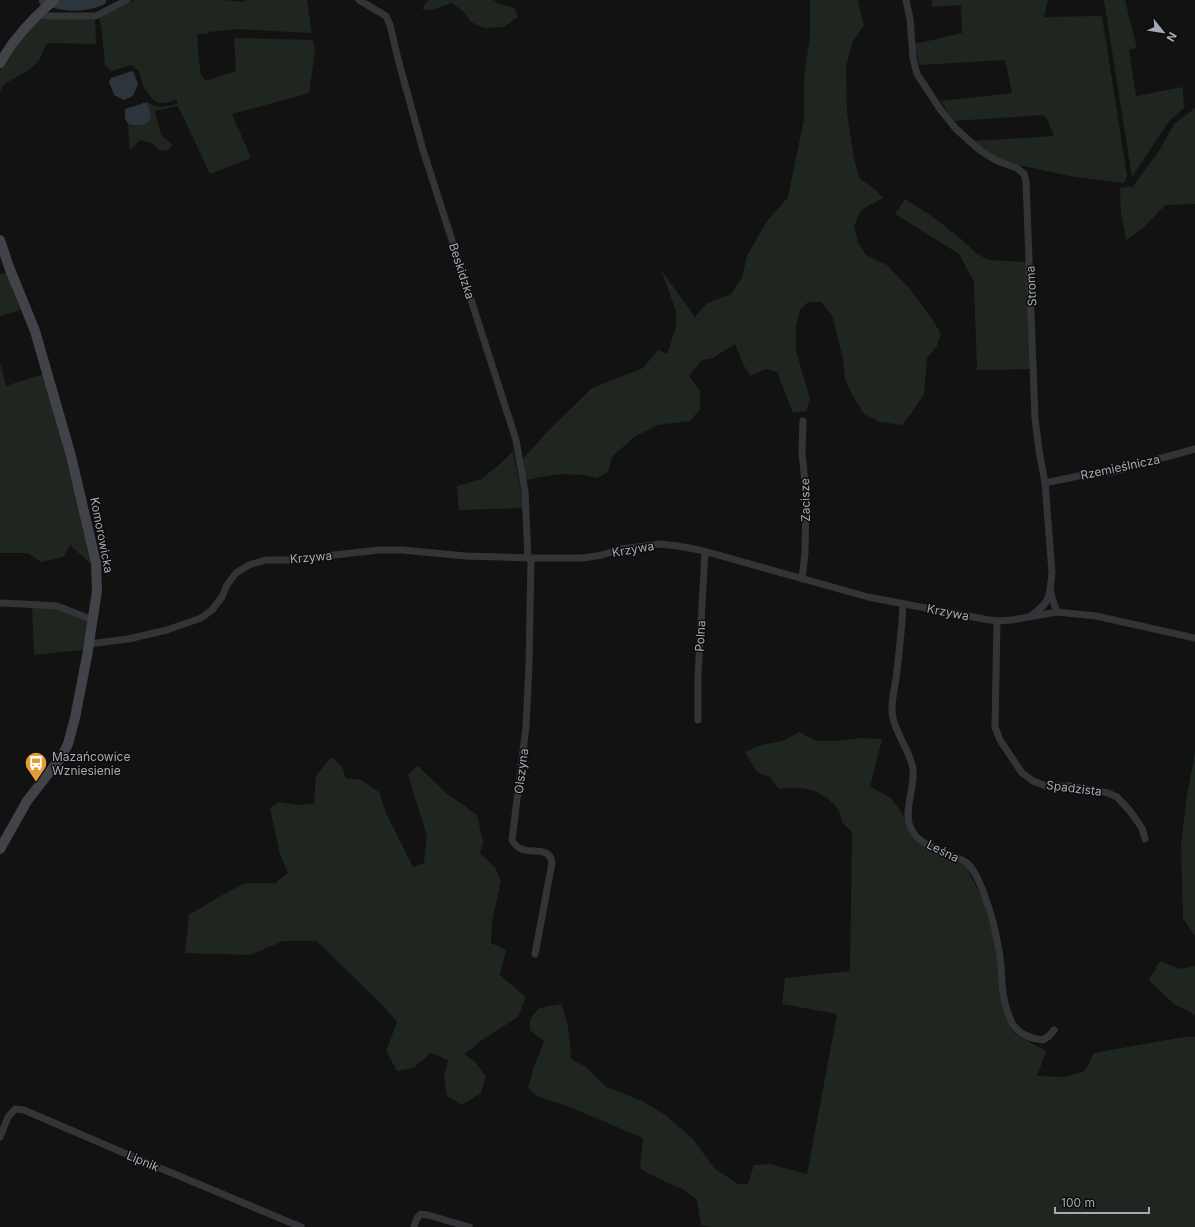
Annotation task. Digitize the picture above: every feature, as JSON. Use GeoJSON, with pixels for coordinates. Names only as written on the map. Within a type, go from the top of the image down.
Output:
{"type":"FeatureCollection","features":[{"type":"Feature","properties":{"kind":"street"},"geometry":{"type":"LineString","coordinates":[[0,63],[22,30],[54,0]]}},
{"type":"Feature","properties":{"kind":"street"},"geometry":{"type":"LineString","coordinates":[[41,12],[46,16],[96,16],[127,0]]}},
{"type":"Feature","properties":{"kind":"street","name":"Beskidzka"},"geometry":{"type":"LineString","coordinates":[[359,0],[386,16],[390,25],[423,150],[516,440],[525,491],[529,558]]}},
{"type":"Feature","properties":{"kind":"street","name":"Stroma"},"geometry":{"type":"LineString","coordinates":[[906,0],[910,19],[912,58],[917,74],[940,109],[956,129],[981,151],[998,161],[1017,168],[1024,174],[1026,189],[1035,419],[1038,450],[1045,483],[1052,573],[1048,598],[1044,605],[1031,616]]}},
{"type":"Feature","properties":{"kind":"street","name":"Komorowicka"},"geometry":{"type":"LineString","coordinates":[[0,240],[9,267],[35,331],[73,463],[96,563],[98,591],[90,644],[75,718],[68,744],[62,756],[27,801],[0,849]]}},
{"type":"Feature","properties":{"kind":"street","name":"Zacisze"},"geometry":{"type":"LineString","coordinates":[[802,578],[805,553],[806,492],[802,453],[803,421]]}},
{"type":"Feature","properties":{"kind":"street","name":"Rzemieślnicza"},"geometry":{"type":"LineString","coordinates":[[1045,483],[1083,475],[1111,472],[1195,449]]}},
{"type":"Feature","properties":{"kind":"street","name":"Krzywa"},"geometry":{"type":"LineString","coordinates":[[90,644],[128,639],[167,630],[201,618],[212,610],[222,597],[227,585],[236,573],[249,565],[266,560],[290,560],[379,550],[402,550],[466,556],[583,558],[602,555],[621,549],[660,544],[700,550],[868,597],[984,620],[1012,620],[1057,612],[1096,616],[1195,638]]}},
{"type":"Feature","properties":{"kind":"street","name":"Polna"},"geometry":{"type":"LineString","coordinates":[[698,720],[698,676],[706,552]]}},
{"type":"Feature","properties":{"kind":"street","name":"Olszyna"},"geometry":{"type":"LineString","coordinates":[[529,558],[529,665],[526,727],[512,840],[515,846],[520,849],[548,853],[552,858],[535,954]]}},
{"type":"Feature","properties":{"kind":"street"},"geometry":{"type":"LineString","coordinates":[[1050,590],[1057,612]]}},
{"type":"Feature","properties":{"kind":"street"},"geometry":{"type":"LineString","coordinates":[[0,603],[57,606],[93,620]]}},
{"type":"Feature","properties":{"kind":"street","name":"Leśna"},"geometry":{"type":"LineString","coordinates":[[903,604],[892,709],[893,719],[913,767],[913,787],[908,821],[918,838],[929,846],[962,860],[973,869],[986,900],[992,920],[999,950],[1006,1010],[1014,1026],[1025,1035],[1034,1039],[1043,1040],[1054,1030]]}},
{"type":"Feature","properties":{"kind":"street","name":"Spadzista"},"geometry":{"type":"LineString","coordinates":[[997,621],[995,727],[1000,740],[1022,773],[1032,781],[1046,786],[1070,786],[1108,792],[1117,797],[1130,811],[1142,828],[1145,839]]}},
{"type":"Feature","properties":{"kind":"street","name":"Lipnik"},"geometry":{"type":"LineString","coordinates":[[0,1137],[8,1116],[14,1109],[24,1110],[301,1227]]}},
{"type":"Feature","properties":{"kind":"street"},"geometry":{"type":"LineString","coordinates":[[414,1227],[417,1218],[421,1214],[468,1227]]}},
{"type":"Feature","properties":{"kind":"shaded area"},"geometry":{"type":"Polygon","coordinates":[[[134,0],[223,0],[244,2],[245,0],[307,0],[312,33],[237,29],[197,34],[201,75],[206,81],[236,71],[234,38],[313,40],[315,50],[309,93],[232,114],[251,158],[210,174],[178,106],[155,111],[161,135],[172,144],[168,151],[159,150],[152,143],[140,140],[130,150],[128,124],[132,126],[151,115],[147,102],[155,106],[162,107],[177,104],[177,100],[158,103],[153,99],[144,88],[139,71],[132,65],[111,71],[105,65],[102,32],[99,18],[134,0]]]}},
{"type":"Feature","properties":{"kind":"shaded area"},"geometry":{"type":"Polygon","coordinates":[[[428,0],[493,0],[500,4],[514,8],[518,17],[504,27],[484,28],[471,22],[464,12],[452,3],[431,10],[422,9],[428,0]]]}},
{"type":"Feature","properties":{"kind":"shaded area"},"geometry":{"type":"Polygon","coordinates":[[[810,0],[858,0],[864,25],[852,43],[846,67],[847,113],[854,158],[860,179],[875,189],[883,198],[861,210],[854,226],[858,242],[866,255],[887,265],[909,288],[931,317],[941,334],[937,346],[927,358],[924,394],[902,425],[880,422],[864,414],[845,379],[843,359],[832,315],[821,302],[808,302],[800,310],[796,325],[796,351],[810,399],[806,411],[793,413],[777,372],[766,369],[750,376],[743,364],[735,344],[713,358],[702,360],[689,376],[700,391],[700,409],[690,421],[657,425],[634,437],[612,457],[608,472],[596,478],[569,474],[552,475],[526,480],[522,460],[547,432],[592,388],[643,368],[658,350],[667,354],[676,327],[676,311],[661,270],[695,317],[707,303],[731,294],[742,277],[747,256],[767,221],[788,197],[804,119],[804,78],[810,36],[810,0]]]}},
{"type":"Feature","properties":{"kind":"shaded area"},"geometry":{"type":"Polygon","coordinates":[[[932,0],[1048,0],[1044,17],[1102,16],[1127,176],[1124,183],[1075,177],[1018,165],[1001,159],[977,145],[974,141],[1054,136],[1047,119],[1043,115],[953,121],[941,101],[1012,93],[1005,60],[919,65],[915,44],[962,33],[961,5],[932,7],[932,0]]]}},
{"type":"Feature","properties":{"kind":"shaded area"},"geometry":{"type":"Polygon","coordinates":[[[1104,0],[1125,0],[1137,48],[1129,50],[1136,96],[1183,87],[1184,108],[1169,121],[1132,177],[1104,0]]]}},
{"type":"Feature","properties":{"kind":"shaded area"},"geometry":{"type":"Polygon","coordinates":[[[95,18],[96,44],[47,43],[38,62],[26,72],[4,84],[0,92],[0,69],[24,32],[37,19],[95,18]]]}},
{"type":"Feature","properties":{"kind":"shaded area"},"geometry":{"type":"Polygon","coordinates":[[[132,71],[138,84],[133,96],[124,100],[114,95],[109,82],[111,78],[132,71]]]}},
{"type":"Feature","properties":{"kind":"shaded area"},"geometry":{"type":"Polygon","coordinates":[[[147,102],[151,116],[149,122],[141,125],[128,124],[125,118],[125,109],[147,102]]]}},
{"type":"Feature","properties":{"kind":"shaded area"},"geometry":{"type":"Polygon","coordinates":[[[1195,108],[1195,204],[1165,205],[1143,228],[1126,240],[1121,212],[1120,188],[1133,186],[1159,151],[1174,124],[1195,108]]]}},
{"type":"Feature","properties":{"kind":"shaded area"},"geometry":{"type":"Polygon","coordinates":[[[905,199],[933,217],[960,238],[976,253],[988,260],[1027,262],[1031,369],[977,370],[974,282],[959,254],[895,214],[905,199]]]}},
{"type":"Feature","properties":{"kind":"shaded area"},"geometry":{"type":"Polygon","coordinates":[[[7,272],[20,310],[0,316],[0,275],[7,272]]]}},
{"type":"Feature","properties":{"kind":"shaded area"},"geometry":{"type":"Polygon","coordinates":[[[0,363],[6,386],[43,374],[69,468],[91,564],[70,545],[63,557],[41,562],[28,553],[0,553],[0,363]]]}},
{"type":"Feature","properties":{"kind":"shaded area"},"geometry":{"type":"Polygon","coordinates":[[[513,451],[521,491],[522,508],[459,510],[457,486],[481,479],[499,465],[513,451]]]}},
{"type":"Feature","properties":{"kind":"shaded area"},"geometry":{"type":"Polygon","coordinates":[[[32,607],[57,609],[89,621],[82,650],[34,655],[32,607]]]}},
{"type":"Feature","properties":{"kind":"shaded area"},"geometry":{"type":"Polygon","coordinates":[[[799,732],[817,741],[837,741],[862,738],[882,739],[870,787],[890,797],[901,812],[909,829],[941,855],[967,867],[981,894],[995,939],[1003,1010],[1014,1033],[1046,1051],[1037,1076],[1064,1077],[1085,1071],[1094,1053],[1184,1037],[1195,1037],[1195,1227],[710,1227],[701,1225],[697,1200],[684,1190],[647,1173],[640,1168],[643,1138],[567,1106],[537,1096],[528,1088],[533,1069],[544,1041],[530,1030],[530,1019],[539,1008],[561,1004],[569,1031],[571,1059],[587,1068],[605,1086],[644,1102],[665,1115],[693,1139],[714,1168],[738,1184],[748,1184],[754,1165],[770,1164],[807,1174],[837,1014],[782,1004],[785,978],[850,971],[852,832],[843,823],[839,811],[827,798],[805,789],[779,789],[770,777],[757,772],[745,752],[761,745],[783,741],[799,732]]]}},
{"type":"Feature","properties":{"kind":"shaded area"},"geometry":{"type":"Polygon","coordinates":[[[1195,752],[1195,936],[1183,918],[1181,845],[1186,801],[1195,752]]]}},
{"type":"Feature","properties":{"kind":"shaded area"},"geometry":{"type":"Polygon","coordinates":[[[331,757],[341,765],[346,778],[361,780],[379,792],[387,815],[413,867],[424,863],[427,836],[408,774],[418,766],[445,792],[477,815],[483,842],[480,853],[495,867],[501,881],[492,922],[491,943],[506,950],[500,975],[526,997],[518,1017],[482,1040],[465,1054],[475,1062],[486,1076],[481,1093],[462,1105],[447,1096],[444,1077],[448,1060],[431,1053],[413,1068],[397,1071],[386,1051],[397,1022],[385,1008],[316,941],[283,941],[250,955],[185,953],[189,915],[246,883],[275,883],[288,873],[280,854],[270,808],[278,802],[298,805],[314,803],[316,776],[331,757]]]}},
{"type":"Feature","properties":{"kind":"shaded area"},"geometry":{"type":"Polygon","coordinates":[[[1160,961],[1180,969],[1195,966],[1195,1015],[1174,1004],[1149,980],[1160,961]]]}},
{"type":"Feature","properties":{"kind":"waterway"},"geometry":{"type":"LineString","coordinates":[[44,0],[59,4],[72,5],[93,3],[101,0]]}},
{"type":"Feature","properties":{"kind":"place","name":"Mazańcowice Wzniesienie"},"geometry":{"type":"Point","coordinates":[36,782]}}]}
